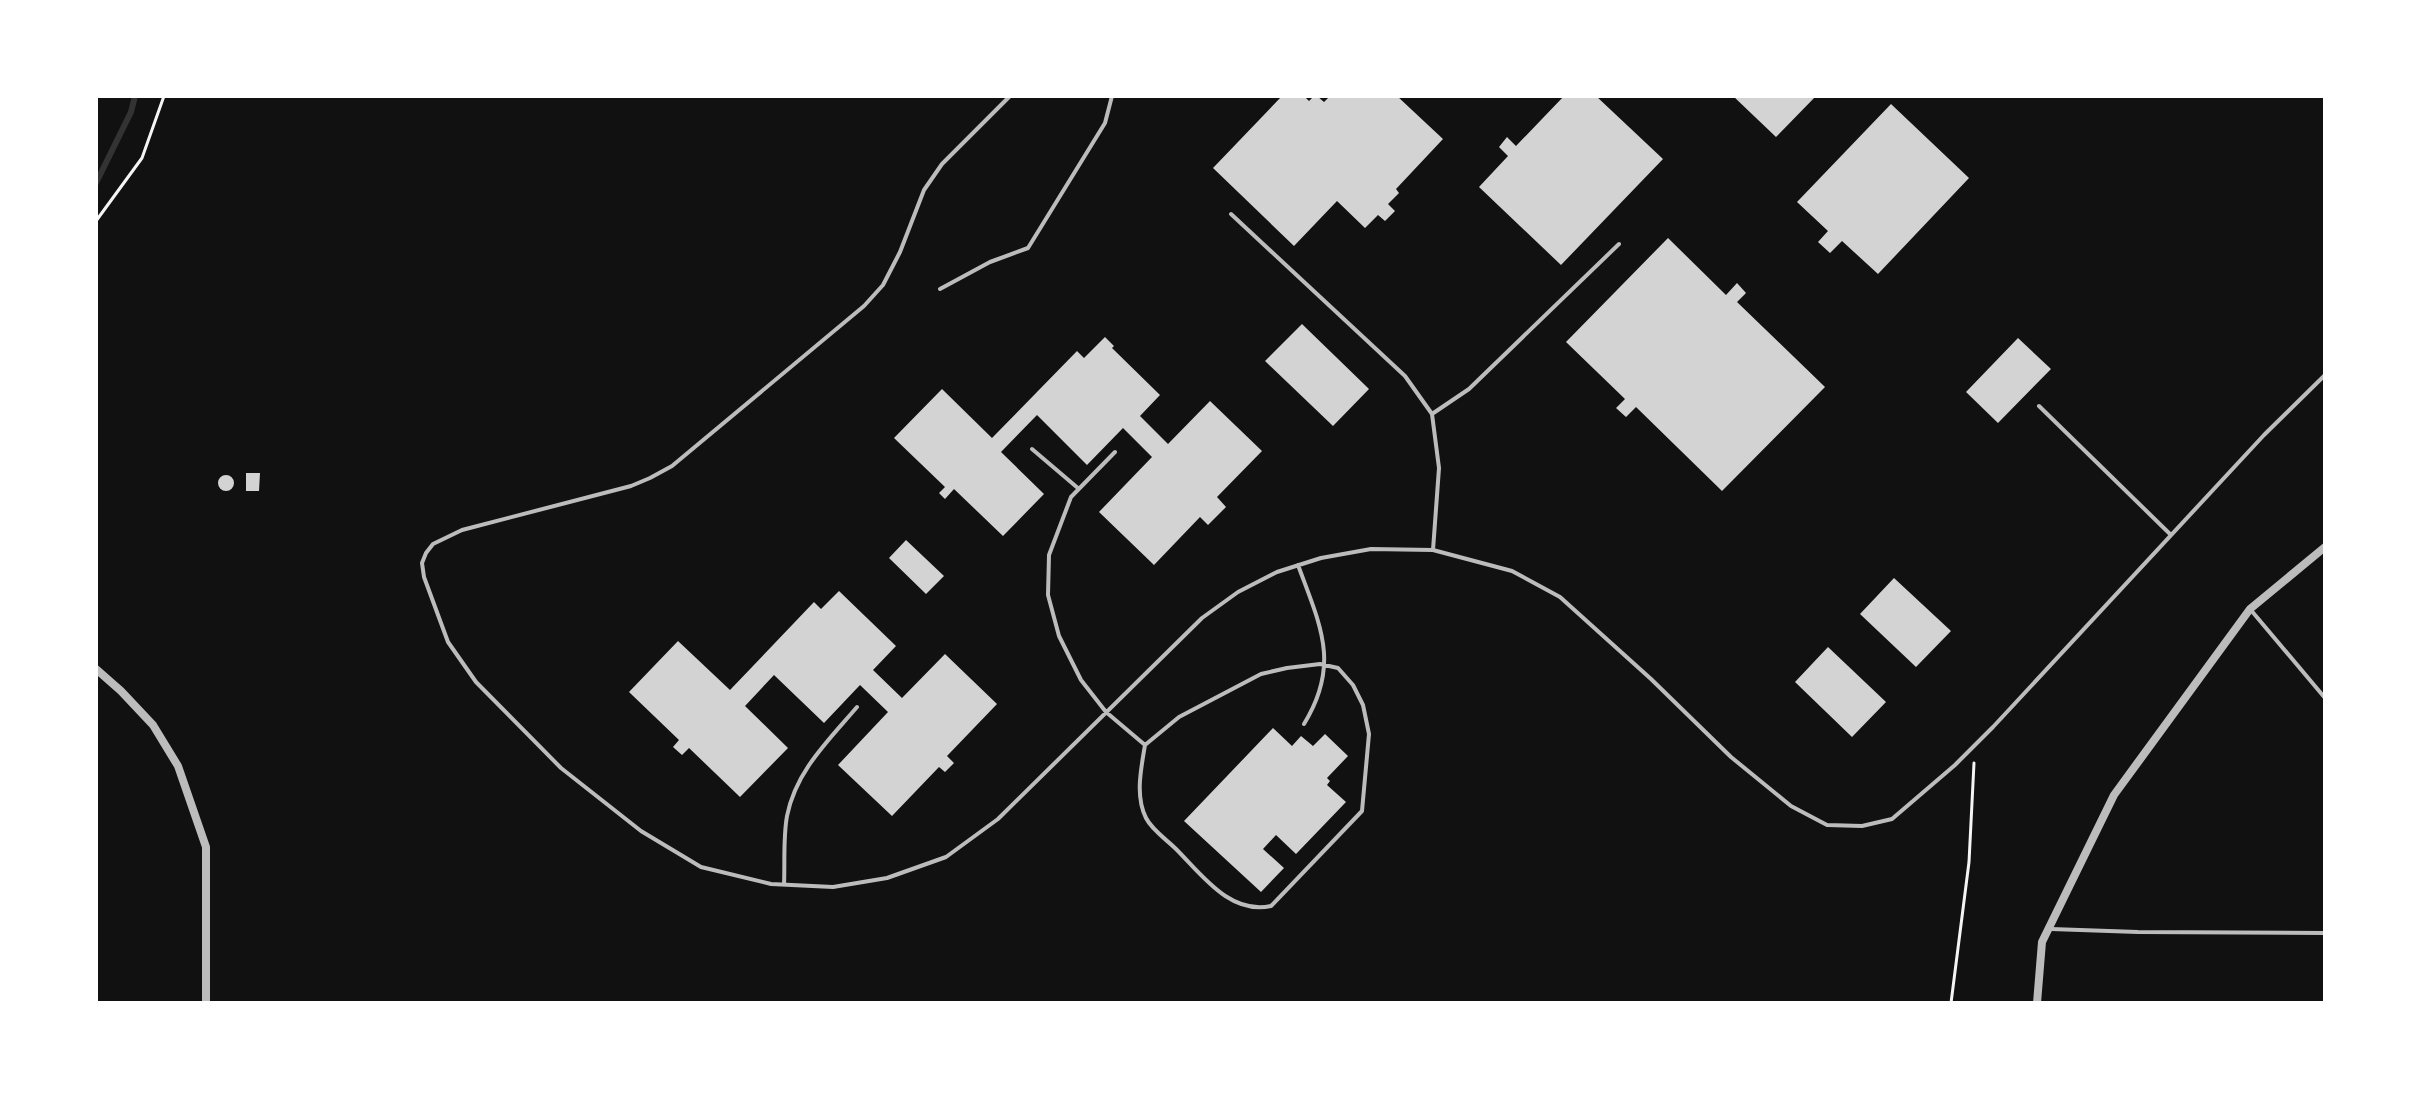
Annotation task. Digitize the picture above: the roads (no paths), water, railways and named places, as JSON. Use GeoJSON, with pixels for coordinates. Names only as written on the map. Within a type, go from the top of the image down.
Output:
{"type":"FeatureCollection","features":[{"type":"Feature","properties":{"kind":"street"},"geometry":{"type":"LineString","coordinates":[[2037,1003],[2042,942],[2114,795],[2250,609],[2325,547]]}},
{"type":"Feature","properties":{"kind":"street"},"geometry":{"type":"LineString","coordinates":[[96,669],[153,725],[178,766],[206,847],[206,1003]]}},
{"type":"Feature","properties":{"kind":"lane"},"geometry":{"type":"LineString","coordinates":[[1010,96],[942,164],[924,190],[900,252],[883,285],[864,306],[672,466],[631,486],[462,530],[433,544],[426,553],[422,563],[424,577],[448,642],[476,682],[561,768],[641,831],[701,867],[771,884],[833,887],[887,878],[946,857],[998,819],[1202,618],[1238,592],[1277,572],[1321,558],[1371,549],[1433,550],[1512,571],[1560,597],[1731,757],[1791,806],[1827,825],[1862,826],[1892,819],[1955,765],[1993,727],[2264,435],[2325,375]]}},
{"type":"Feature","properties":{"kind":"lane"},"geometry":{"type":"LineString","coordinates":[[940,289],[990,262],[1028,248],[1105,123],[1112,96]]}},
{"type":"Feature","properties":{"kind":"lane"},"geometry":{"type":"LineString","coordinates":[[1231,214],[1405,376],[1432,414],[1439,468],[1433,550]]}},
{"type":"Feature","properties":{"kind":"lane"},"geometry":{"type":"LineString","coordinates":[[1432,414],[1469,389],[1619,244]]}},
{"type":"Feature","properties":{"kind":"lane"},"geometry":{"type":"LineString","coordinates":[[2039,406],[2171,535]]}},
{"type":"Feature","properties":{"kind":"lane"},"geometry":{"type":"LineString","coordinates":[[1032,449],[1079,489]]}},
{"type":"Feature","properties":{"kind":"lane"},"geometry":{"type":"LineString","coordinates":[[1115,452],[1071,497],[1049,555],[1048,595],[1059,636],[1081,680],[1106,712],[1145,745]]}},
{"type":"Feature","properties":{"kind":"lane"},"geometry":{"type":"LineString","coordinates":[[1298,565],[1324,642],[1326,665],[1315,707],[1304,724]]}},
{"type":"Feature","properties":{"kind":"lane"},"geometry":{"type":"LineString","coordinates":[[2250,609],[2325,698]]}},
{"type":"Feature","properties":{"kind":"lane"},"geometry":{"type":"LineString","coordinates":[[1326,665],[1338,668],[1353,685],[1363,705],[1369,734],[1362,811],[1271,906],[1258,909],[1242,905],[1219,893],[1147,820],[1140,778],[1145,745],[1179,717],[1261,674],[1287,668],[1326,665]]}},
{"type":"Feature","properties":{"kind":"lane"},"geometry":{"type":"LineString","coordinates":[[784,885],[786,818],[793,793],[805,767],[857,707]]}},
{"type":"Feature","properties":{"kind":"lane"},"geometry":{"type":"LineString","coordinates":[[2049,929],[2325,933]]}},
{"type":"Feature","properties":{"kind":"waterway"},"geometry":{"type":"LineString","coordinates":[[96,183],[131,112],[135,96]]}}]}
